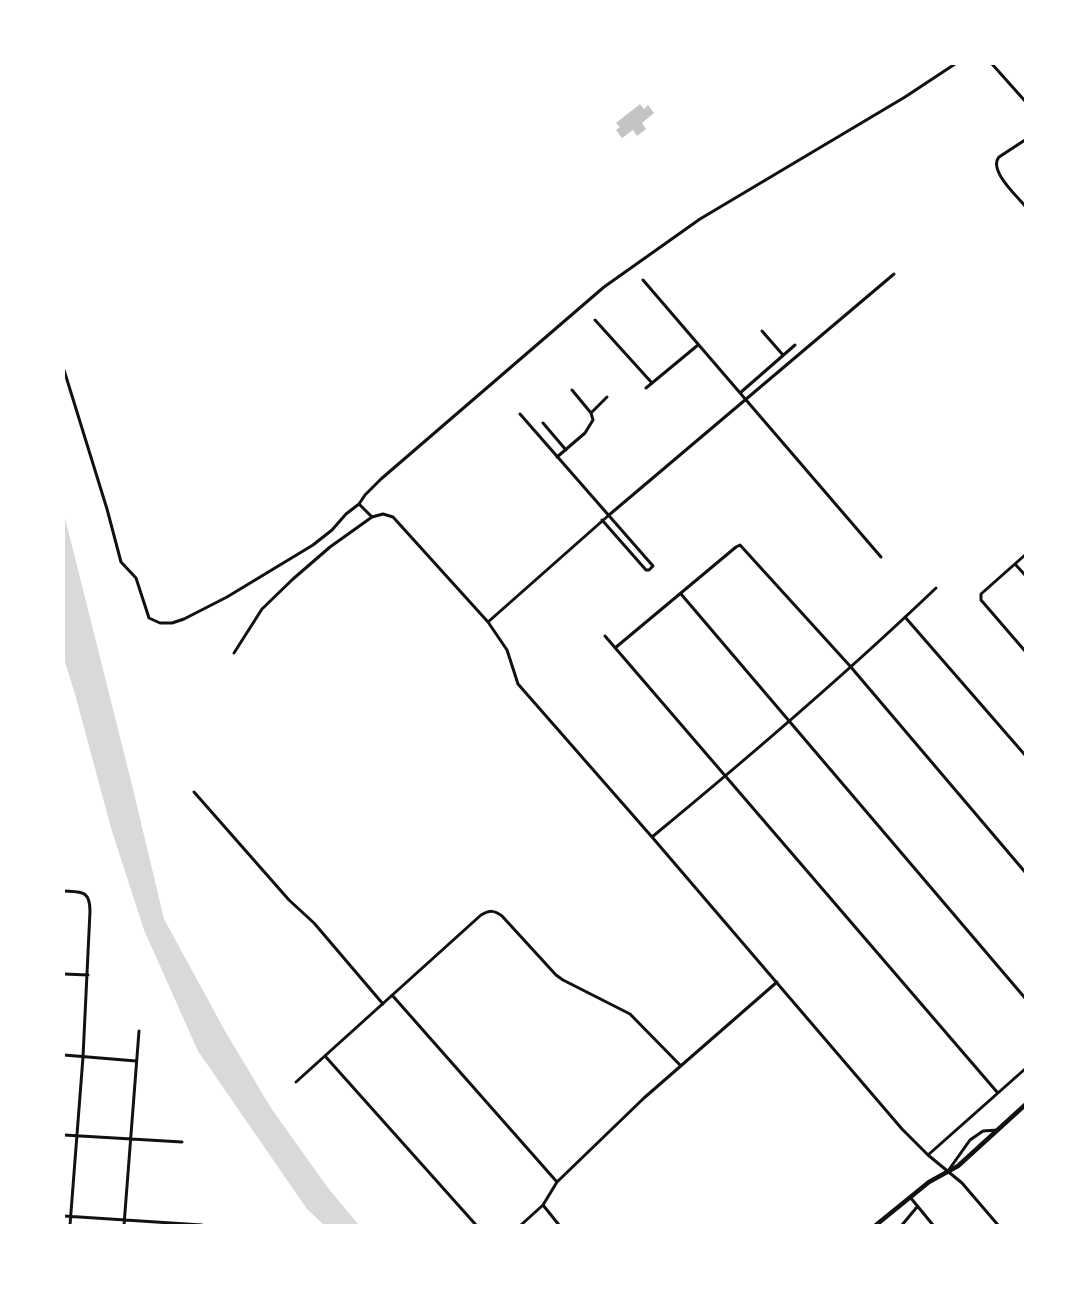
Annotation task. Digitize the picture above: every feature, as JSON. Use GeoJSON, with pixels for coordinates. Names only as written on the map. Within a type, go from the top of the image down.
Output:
{"type":"FeatureCollection","features":[{"type":"Feature","properties":{"kind":"street"},"geometry":{"type":"LineString","coordinates":[[64,370],[107,509],[120,562],[136,578],[149,618],[160,623],[177,622],[227,598],[314,545],[359,504],[381,479],[604,287],[700,219],[905,97],[955,64]]}},
{"type":"Feature","properties":{"kind":"street"},"geometry":{"type":"LineString","coordinates":[[992,64],[1025,101]]}},
{"type":"Feature","properties":{"kind":"street"},"geometry":{"type":"LineString","coordinates":[[1025,140],[998,157],[995,167],[1001,178],[1025,206]]}},
{"type":"Feature","properties":{"kind":"street"},"geometry":{"type":"LineString","coordinates":[[488,622],[608,514],[894,274]]}},
{"type":"Feature","properties":{"kind":"street"},"geometry":{"type":"LineString","coordinates":[[643,280],[880,557]]}},
{"type":"Feature","properties":{"kind":"street"},"geometry":{"type":"LineString","coordinates":[[595,320],[652,383]]}},
{"type":"Feature","properties":{"kind":"street"},"geometry":{"type":"LineString","coordinates":[[762,331],[783,355]]}},
{"type":"Feature","properties":{"kind":"street"},"geometry":{"type":"LineString","coordinates":[[646,388],[698,345]]}},
{"type":"Feature","properties":{"kind":"street"},"geometry":{"type":"LineString","coordinates":[[740,393],[794,345]]}},
{"type":"Feature","properties":{"kind":"street"},"geometry":{"type":"LineString","coordinates":[[557,457],[585,433],[594,420],[591,413],[572,390]]}},
{"type":"Feature","properties":{"kind":"street"},"geometry":{"type":"LineString","coordinates":[[591,413],[607,397]]}},
{"type":"Feature","properties":{"kind":"street"},"geometry":{"type":"LineString","coordinates":[[520,414],[653,565],[649,570],[646,570],[602,520]]}},
{"type":"Feature","properties":{"kind":"street"},"geometry":{"type":"LineString","coordinates":[[543,423],[566,450]]}},
{"type":"Feature","properties":{"kind":"street"},"geometry":{"type":"LineString","coordinates":[[359,504],[372,516]]}},
{"type":"Feature","properties":{"kind":"street"},"geometry":{"type":"LineString","coordinates":[[234,653],[262,609],[293,579],[372,516],[383,514],[393,517],[488,622],[507,650],[518,684],[902,1129],[928,1155],[962,1183],[998,1225]]}},
{"type":"Feature","properties":{"kind":"street"},"geometry":{"type":"LineString","coordinates":[[615,648],[736,546],[740,545],[850,666],[1025,872]]}},
{"type":"Feature","properties":{"kind":"street"},"geometry":{"type":"LineString","coordinates":[[1025,555],[981,594],[981,600],[1025,651]]}},
{"type":"Feature","properties":{"kind":"street"},"geometry":{"type":"LineString","coordinates":[[1016,564],[1025,575]]}},
{"type":"Feature","properties":{"kind":"street"},"geometry":{"type":"LineString","coordinates":[[652,837],[725,776],[905,618],[936,588]]}},
{"type":"Feature","properties":{"kind":"street"},"geometry":{"type":"LineString","coordinates":[[681,594],[1025,998]]}},
{"type":"Feature","properties":{"kind":"street"},"geometry":{"type":"LineString","coordinates":[[905,618],[1025,755]]}},
{"type":"Feature","properties":{"kind":"street"},"geometry":{"type":"LineString","coordinates":[[604,636],[997,1092]]}},
{"type":"Feature","properties":{"kind":"street"},"geometry":{"type":"LineString","coordinates":[[194,792],[289,900],[314,923],[383,1004]]}},
{"type":"Feature","properties":{"kind":"street"},"geometry":{"type":"LineString","coordinates":[[64,891],[79,892],[88,896],[90,902],[83,1057],[70,1225]]}},
{"type":"Feature","properties":{"kind":"street"},"geometry":{"type":"LineString","coordinates":[[296,1082],[481,915],[489,911],[497,912],[556,975],[630,1014],[680,1065]]}},
{"type":"Feature","properties":{"kind":"street"},"geometry":{"type":"LineString","coordinates":[[64,974],[88,975]]}},
{"type":"Feature","properties":{"kind":"street"},"geometry":{"type":"LineString","coordinates":[[521,1225],[543,1205],[557,1182],[644,1098],[777,982]]}},
{"type":"Feature","properties":{"kind":"street"},"geometry":{"type":"LineString","coordinates":[[392,995],[557,1182]]}},
{"type":"Feature","properties":{"kind":"street"},"geometry":{"type":"LineString","coordinates":[[124,1225],[139,1031]]}},
{"type":"Feature","properties":{"kind":"street"},"geometry":{"type":"LineString","coordinates":[[64,1055],[136,1061]]}},
{"type":"Feature","properties":{"kind":"street"},"geometry":{"type":"LineString","coordinates":[[325,1056],[476,1225]]}},
{"type":"Feature","properties":{"kind":"street"},"geometry":{"type":"LineString","coordinates":[[928,1155],[1025,1069]]}},
{"type":"Feature","properties":{"kind":"street"},"geometry":{"type":"LineString","coordinates":[[876,1225],[929,1182],[963,1161],[1025,1105]]}},
{"type":"Feature","properties":{"kind":"street"},"geometry":{"type":"LineString","coordinates":[[948,1172],[970,1140],[983,1131],[998,1130]]}},
{"type":"Feature","properties":{"kind":"street"},"geometry":{"type":"LineString","coordinates":[[64,1134],[182,1142]]}},
{"type":"Feature","properties":{"kind":"street"},"geometry":{"type":"LineString","coordinates":[[909,1197],[933,1225]]}},
{"type":"Feature","properties":{"kind":"street"},"geometry":{"type":"LineString","coordinates":[[543,1205],[559,1225]]}},
{"type":"Feature","properties":{"kind":"street"},"geometry":{"type":"LineString","coordinates":[[902,1225],[917,1208]]}},
{"type":"Feature","properties":{"kind":"street"},"geometry":{"type":"LineString","coordinates":[[64,1216],[202,1225]]}},
{"type":"Feature","properties":{"kind":"shaded area"},"geometry":{"type":"Polygon","coordinates":[[[64,514],[164,919],[225,1031],[271,1108],[328,1188],[359,1225],[324,1225],[307,1209],[198,1051],[144,930],[111,828],[64,659],[64,514]]]}},
{"type":"Feature","properties":{"kind":"building"},"geometry":{"type":"Polygon","coordinates":[[[640,104],[644,109],[648,105],[654,113],[642,123],[646,129],[637,136],[633,130],[622,138],[616,130],[620,127],[616,123],[640,104]]]}}]}
